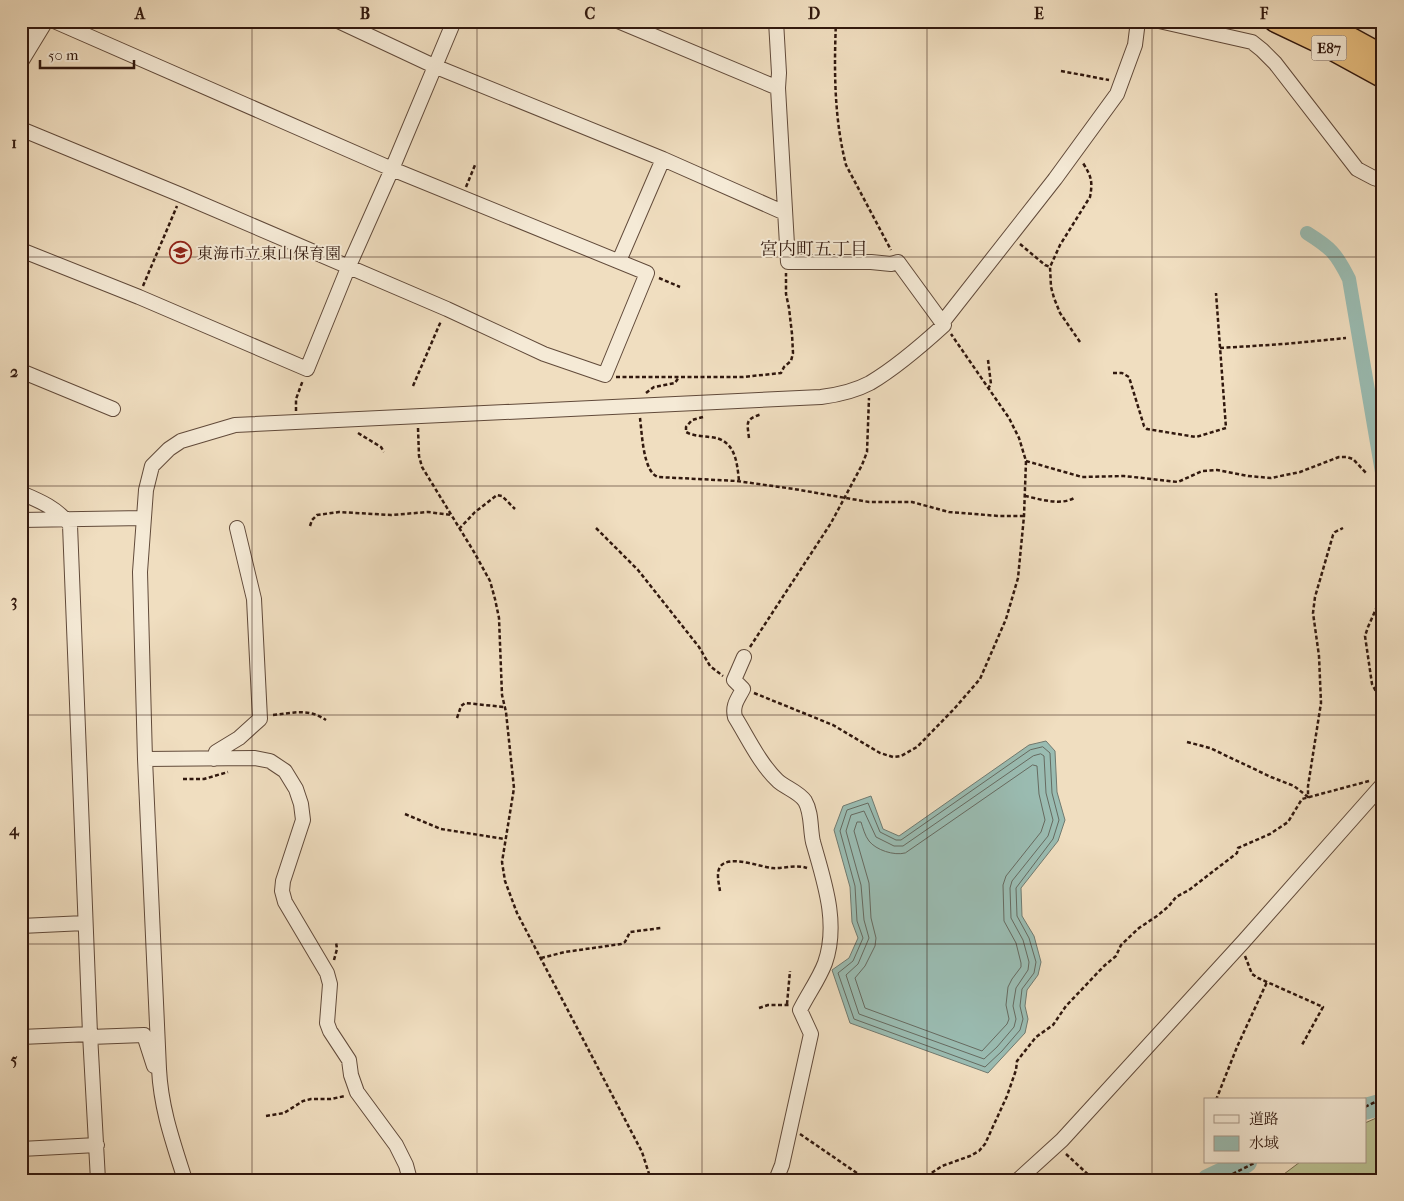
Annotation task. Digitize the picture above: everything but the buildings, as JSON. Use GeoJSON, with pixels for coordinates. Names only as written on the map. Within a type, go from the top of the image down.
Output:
{"type":"FeatureCollection","features":[{"type":"Feature","properties":{"kind":"highway","name":"E87"},"geometry":{"type":"LineString","coordinates":[[1275,21],[1319,42],[1383,77]]}},
{"type":"Feature","properties":{"kind":"highway","name":"E87"},"geometry":{"type":"LineString","coordinates":[[1319,21],[1383,56]]}},
{"type":"Feature","properties":{"kind":"street"},"geometry":{"type":"LineString","coordinates":[[21,39],[29,21]]}},
{"type":"Feature","properties":{"kind":"street"},"geometry":{"type":"LineString","coordinates":[[21,62],[46,21]]}},
{"type":"Feature","properties":{"kind":"street"},"geometry":{"type":"LineString","coordinates":[[21,129],[447,309],[544,354],[604,375],[647,273],[392,170],[54,21]]}},
{"type":"Feature","properties":{"kind":"street"},"geometry":{"type":"LineString","coordinates":[[338,21],[434,66],[663,159],[785,213]]}},
{"type":"Feature","properties":{"kind":"street"},"geometry":{"type":"LineString","coordinates":[[21,250],[139,297],[308,369],[348,268],[392,170],[454,21]]}},
{"type":"Feature","properties":{"kind":"street"},"geometry":{"type":"LineString","coordinates":[[618,21],[778,88]]}},
{"type":"Feature","properties":{"kind":"street"},"geometry":{"type":"LineString","coordinates":[[776,21],[788,262],[871,262],[891,264],[898,262],[943,324]]}},
{"type":"Feature","properties":{"kind":"street"},"geometry":{"type":"LineString","coordinates":[[185,1180],[166,1120],[159,1069],[145,759],[140,572],[146,490],[152,466],[180,441],[235,425],[834,395],[869,384],[918,350],[943,324],[1012,233],[1056,179],[1117,94],[1135,45],[1138,21]]}},
{"type":"Feature","properties":{"kind":"street"},"geometry":{"type":"LineString","coordinates":[[1159,21],[1252,42],[1274,63],[1357,168],[1383,181]]}},
{"type":"Feature","properties":{"kind":"street"},"geometry":{"type":"LineString","coordinates":[[619,261],[663,159]]}},
{"type":"Feature","properties":{"kind":"street"},"geometry":{"type":"LineString","coordinates":[[21,371],[113,409]]}},
{"type":"Feature","properties":{"kind":"street"},"geometry":{"type":"LineString","coordinates":[[21,493],[50,505],[70,525],[85,923],[98,1180]]}},
{"type":"Feature","properties":{"kind":"street"},"geometry":{"type":"LineString","coordinates":[[21,520],[144,518]]}},
{"type":"Feature","properties":{"kind":"street"},"geometry":{"type":"LineString","coordinates":[[214,759],[216,752],[239,738],[260,718],[254,599],[237,528]]}},
{"type":"Feature","properties":{"kind":"street"},"geometry":{"type":"LineString","coordinates":[[744,657],[735,704],[735,717],[764,764],[777,780],[800,795],[804,801],[808,809],[812,835],[829,902],[830,939],[825,962],[800,1010],[811,1034],[782,1165],[776,1180]]}},
{"type":"Feature","properties":{"kind":"street"},"geometry":{"type":"LineString","coordinates":[[145,759],[246,758],[270,761],[284,771],[296,789],[301,804],[303,820],[283,881],[282,891],[285,902],[327,973],[330,984],[327,1024],[349,1060],[351,1075],[357,1092],[396,1145],[406,1165],[410,1180]]}},
{"type":"Feature","properties":{"kind":"street"},"geometry":{"type":"LineString","coordinates":[[1018,1180],[1056,1146],[1239,946],[1380,781]]}},
{"type":"Feature","properties":{"kind":"street"},"geometry":{"type":"LineString","coordinates":[[21,926],[85,923]]}},
{"type":"Feature","properties":{"kind":"street"},"geometry":{"type":"LineString","coordinates":[[21,1037],[144,1035],[155,1067],[159,1069]]}},
{"type":"Feature","properties":{"kind":"street"},"geometry":{"type":"LineString","coordinates":[[21,1149],[97,1145]]}},
{"type":"Feature","properties":{"kind":"path"},"geometry":{"type":"LineString","coordinates":[[836,21],[835,89],[844,159],[860,193],[898,262]]}},
{"type":"Feature","properties":{"kind":"path"},"geometry":{"type":"LineString","coordinates":[[854,21],[897,24]]}},
{"type":"Feature","properties":{"kind":"path"},"geometry":{"type":"LineString","coordinates":[[1061,71],[1121,83]]}},
{"type":"Feature","properties":{"kind":"path"},"geometry":{"type":"LineString","coordinates":[[1074,152],[1090,174],[1090,197],[1060,246],[1050,267],[1051,288],[1054,298],[1060,313],[1080,342]]}},
{"type":"Feature","properties":{"kind":"path"},"geometry":{"type":"LineString","coordinates":[[461,197],[475,165]]}},
{"type":"Feature","properties":{"kind":"path"},"geometry":{"type":"LineString","coordinates":[[139,297],[181,195]]}},
{"type":"Feature","properties":{"kind":"path"},"geometry":{"type":"LineString","coordinates":[[1012,233],[1027,250],[1050,267]]}},
{"type":"Feature","properties":{"kind":"path"},"geometry":{"type":"LineString","coordinates":[[604,375],[608,378],[744,377],[781,373],[791,361],[793,353],[786,294],[788,262]]}},
{"type":"Feature","properties":{"kind":"path"},"geometry":{"type":"LineString","coordinates":[[647,273],[680,287]]}},
{"type":"Feature","properties":{"kind":"path"},"geometry":{"type":"LineString","coordinates":[[1112,373],[1122,372],[1129,377],[1144,426],[1147,429],[1196,437],[1226,428],[1216,293]]}},
{"type":"Feature","properties":{"kind":"path"},"geometry":{"type":"LineString","coordinates":[[413,386],[447,309]]}},
{"type":"Feature","properties":{"kind":"path"},"geometry":{"type":"LineString","coordinates":[[596,528],[638,570],[699,648],[716,673],[738,685],[833,725],[880,753],[893,756],[908,754],[917,747],[980,679],[1006,620],[1018,578],[1024,516],[1026,461],[1019,438],[1009,418],[989,387],[943,324]]}},
{"type":"Feature","properties":{"kind":"path"},"geometry":{"type":"LineString","coordinates":[[1220,348],[1346,338]]}},
{"type":"Feature","properties":{"kind":"path"},"geometry":{"type":"LineString","coordinates":[[988,360],[991,384],[989,387]]}},
{"type":"Feature","properties":{"kind":"path"},"geometry":{"type":"LineString","coordinates":[[296,422],[296,399],[308,369]]}},
{"type":"Feature","properties":{"kind":"path"},"geometry":{"type":"LineString","coordinates":[[678,377],[675,384],[654,387],[634,400],[648,467],[653,475],[658,477],[739,482],[869,502],[912,502],[949,512],[1024,516]]}},
{"type":"Feature","properties":{"kind":"path"},"geometry":{"type":"LineString","coordinates":[[744,657],[830,523],[862,465],[867,452],[869,384]]}},
{"type":"Feature","properties":{"kind":"path"},"geometry":{"type":"LineString","coordinates":[[749,438],[748,424],[750,418],[776,409],[787,401],[787,398]]}},
{"type":"Feature","properties":{"kind":"path"},"geometry":{"type":"LineString","coordinates":[[709,415],[692,420],[686,427],[686,432],[714,437],[728,444],[735,454],[739,482]]}},
{"type":"Feature","properties":{"kind":"path"},"geometry":{"type":"LineString","coordinates":[[417,416],[419,456],[422,467],[490,581],[499,618],[502,695],[514,788],[502,862],[505,881],[517,913],[642,1152],[651,1180]]}},
{"type":"Feature","properties":{"kind":"path"},"geometry":{"type":"LineString","coordinates":[[355,432],[369,438],[382,447],[384,452]]}},
{"type":"Feature","properties":{"kind":"path"},"geometry":{"type":"LineString","coordinates":[[1026,461],[1082,477],[1124,476],[1178,482],[1202,471],[1217,470],[1271,478],[1300,472],[1339,457],[1347,457],[1354,459],[1367,474]]}},
{"type":"Feature","properties":{"kind":"path"},"geometry":{"type":"LineString","coordinates":[[459,528],[475,512],[497,495],[502,496],[515,509]]}},
{"type":"Feature","properties":{"kind":"path"},"geometry":{"type":"LineString","coordinates":[[1025,496],[1058,501],[1074,498]]}},
{"type":"Feature","properties":{"kind":"path"},"geometry":{"type":"LineString","coordinates":[[310,526],[312,520],[317,515],[323,513],[391,515],[428,512],[451,515]]}},
{"type":"Feature","properties":{"kind":"path"},"geometry":{"type":"LineString","coordinates":[[1308,797],[1308,786],[1322,703],[1319,656],[1313,613],[1333,535],[1343,528]]}},
{"type":"Feature","properties":{"kind":"path"},"geometry":{"type":"LineString","coordinates":[[1380,587],[1380,600],[1366,636],[1372,684],[1383,704]]}},
{"type":"Feature","properties":{"kind":"path"},"geometry":{"type":"LineString","coordinates":[[458,718],[461,706],[465,704],[504,707]]}},
{"type":"Feature","properties":{"kind":"path"},"geometry":{"type":"LineString","coordinates":[[260,718],[271,715],[313,712],[326,720]]}},
{"type":"Feature","properties":{"kind":"path"},"geometry":{"type":"LineString","coordinates":[[1187,742],[1210,748],[1294,786],[1308,797]]}},
{"type":"Feature","properties":{"kind":"path"},"geometry":{"type":"LineString","coordinates":[[182,779],[204,778],[234,770],[244,763],[246,758]]}},
{"type":"Feature","properties":{"kind":"path"},"geometry":{"type":"LineString","coordinates":[[921,1180],[942,1166],[970,1156],[985,1144],[1007,1096],[1016,1070],[1017,1061],[1036,1037],[1053,1025],[1066,1006],[1116,956],[1121,945],[1139,928],[1169,906],[1176,897],[1189,890],[1237,853],[1238,848],[1270,834],[1288,822],[1302,799],[1380,781]]}},
{"type":"Feature","properties":{"kind":"path"},"geometry":{"type":"LineString","coordinates":[[405,814],[441,829],[506,840]]}},
{"type":"Feature","properties":{"kind":"path"},"geometry":{"type":"LineString","coordinates":[[720,890],[718,872],[720,867],[733,862],[744,862],[780,869],[802,866],[822,874]]}},
{"type":"Feature","properties":{"kind":"path"},"geometry":{"type":"LineString","coordinates":[[542,958],[566,952],[621,944],[625,942],[630,932],[661,928]]}},
{"type":"Feature","properties":{"kind":"path"},"geometry":{"type":"LineString","coordinates":[[1239,946],[1244,952],[1252,974],[1323,1007],[1302,1045]]}},
{"type":"Feature","properties":{"kind":"path"},"geometry":{"type":"LineString","coordinates":[[787,1004],[790,971]]}},
{"type":"Feature","properties":{"kind":"path"},"geometry":{"type":"LineString","coordinates":[[1217,1098],[1266,982]]}},
{"type":"Feature","properties":{"kind":"path"},"geometry":{"type":"LineString","coordinates":[[759,1008],[768,1005],[787,1004],[800,1010]]}},
{"type":"Feature","properties":{"kind":"path"},"geometry":{"type":"LineString","coordinates":[[266,1116],[284,1112],[311,1099],[331,1099],[357,1092]]}},
{"type":"Feature","properties":{"kind":"path"},"geometry":{"type":"LineString","coordinates":[[1366,1106],[1383,1098]]}},
{"type":"Feature","properties":{"kind":"path"},"geometry":{"type":"LineString","coordinates":[[790,1129],[867,1180]]}},
{"type":"Feature","properties":{"kind":"path"},"geometry":{"type":"LineString","coordinates":[[1056,1146],[1094,1180]]}},
{"type":"Feature","properties":{"kind":"path"},"geometry":{"type":"LineString","coordinates":[[1221,1180],[1252,1164]]}},
{"type":"Feature","properties":{"kind":"green space"},"geometry":{"type":"Polygon","coordinates":[[[1383,1115],[1383,1180],[1276,1180],[1297,1164],[1366,1164],[1366,1123],[1383,1115]]]}},
{"type":"Feature","properties":{"kind":"water"},"geometry":{"type":"Polygon","coordinates":[[[1046,741],[1055,751],[1057,792],[1065,820],[1058,841],[1021,888],[1022,916],[1034,936],[1041,962],[1038,975],[1027,990],[1025,1006],[1028,1019],[1025,1033],[988,1073],[850,1023],[832,970],[849,958],[858,938],[852,922],[850,887],[834,830],[843,806],[871,796],[883,829],[899,836],[1029,745],[1046,741]]]}},
{"type":"Feature","properties":{"kind":"waterway"},"geometry":{"type":"LineString","coordinates":[[1307,233],[1332,252],[1349,279],[1383,478]]}},
{"type":"Feature","properties":{"kind":"waterway"},"geometry":{"type":"LineString","coordinates":[[1366,1109],[1383,1104]]}},
{"type":"Feature","properties":{"kind":"waterway"},"geometry":{"type":"LineString","coordinates":[[1208,1180],[1242,1164]]}},
{"type":"Feature","properties":{"kind":"place","name":"東海市立東山保育園"},"geometry":{"type":"Point","coordinates":[181,253]}},
{"type":"Feature","properties":{"kind":"district","name":"宮内町五丁目"},"geometry":{"type":"Point","coordinates":[814,249]}}]}
